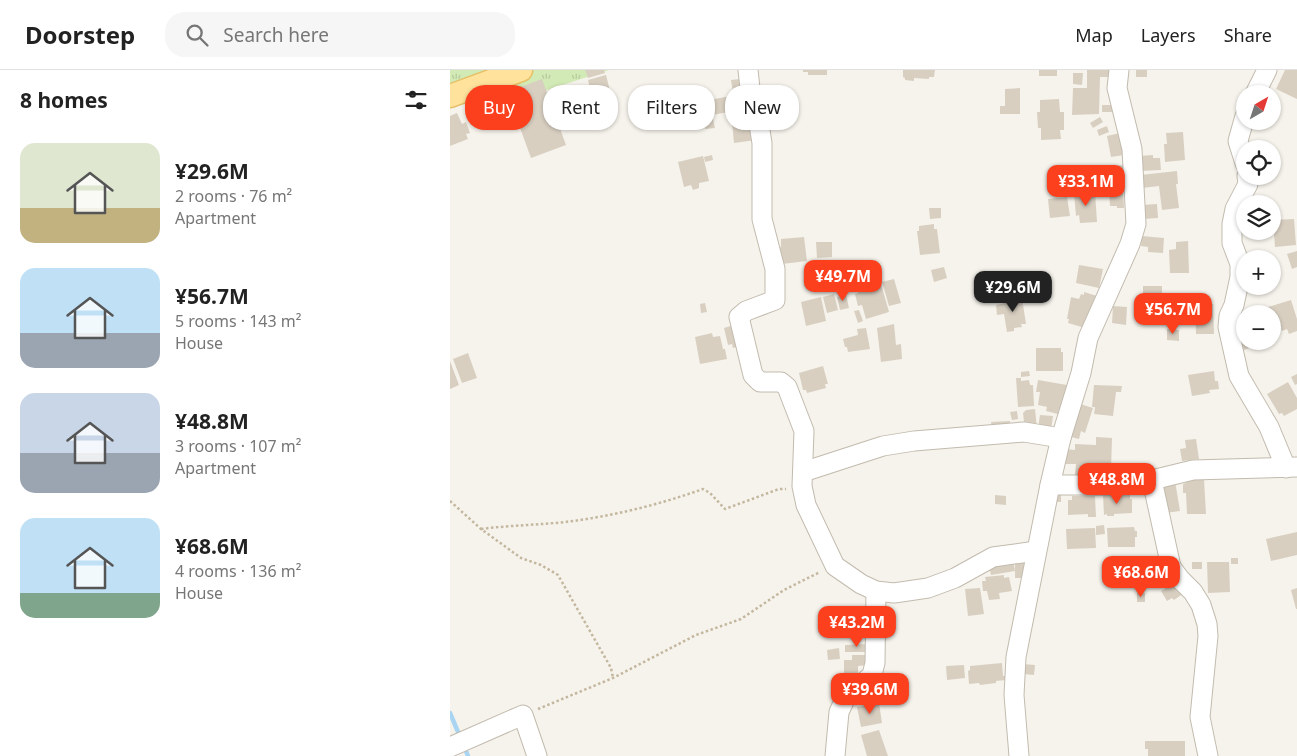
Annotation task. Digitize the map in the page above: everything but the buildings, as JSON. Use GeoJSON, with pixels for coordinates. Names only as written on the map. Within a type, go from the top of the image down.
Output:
{"type":"FeatureCollection","features":[{"type":"Feature","properties":{"kind":"main road"},"geometry":{"type":"LineString","coordinates":[[450,96],[521,70]]}},
{"type":"Feature","properties":{"kind":"street"},"geometry":{"type":"LineString","coordinates":[[748,70],[751,97],[758,118],[762,143],[762,219],[775,269],[775,300],[746,311],[739,317],[753,375],[760,382],[781,382],[787,387],[804,431],[803,479],[806,505],[836,566],[861,584],[876,591],[894,593],[928,588],[955,578],[993,557],[1036,551]]}},
{"type":"Feature","properties":{"kind":"street"},"geometry":{"type":"LineString","coordinates":[[1019,756],[1014,694],[1016,657],[1050,484],[1061,438],[1081,374],[1088,338],[1130,244],[1136,224],[1132,149],[1117,88],[1119,70]]}},
{"type":"Feature","properties":{"kind":"street"},"geometry":{"type":"LineString","coordinates":[[1260,85],[1267,70]]}},
{"type":"Feature","properties":{"kind":"street"},"geometry":{"type":"LineString","coordinates":[[1050,484],[1118,485],[1152,480],[1193,470],[1291,467],[1239,376],[1228,326],[1240,277],[1240,264],[1232,243],[1232,224],[1235,209],[1247,185]]}},
{"type":"Feature","properties":{"kind":"street"},"geometry":{"type":"LineString","coordinates":[[803,479],[883,446],[914,440],[1024,432],[1061,438]]}},
{"type":"Feature","properties":{"kind":"street"},"geometry":{"type":"LineString","coordinates":[[1152,480],[1171,567],[1201,604],[1206,624],[1208,636],[1200,717],[1208,756]]}},
{"type":"Feature","properties":{"kind":"street"},"geometry":{"type":"LineString","coordinates":[[835,756],[839,712],[848,695],[872,675],[875,663],[876,591]]}},
{"type":"Feature","properties":{"kind":"street"},"geometry":{"type":"LineString","coordinates":[[450,746],[515,718],[537,756]]}},
{"type":"Feature","properties":{"kind":"path"},"geometry":{"type":"LineString","coordinates":[[481,529],[572,521],[614,514],[681,497],[703,489],[710,493],[726,509],[779,490],[803,479]]}},
{"type":"Feature","properties":{"kind":"path"},"geometry":{"type":"LineString","coordinates":[[450,501],[481,529],[521,558],[541,565],[558,575],[611,668],[613,678]]}},
{"type":"Feature","properties":{"kind":"path"},"geometry":{"type":"LineString","coordinates":[[515,718],[613,678],[696,635],[741,619],[784,590],[836,566]]}},
{"type":"Feature","properties":{"kind":"green space"},"geometry":{"type":"Polygon","coordinates":[[[450,70],[609,70],[563,85],[543,85],[543,91],[533,95],[533,85],[465,85],[465,101],[450,92],[450,70]]]}},
{"type":"Feature","properties":{"kind":"waterway"},"geometry":{"type":"LineString","coordinates":[[450,713],[461,739]]}},
{"type":"Feature","properties":{"kind":"waterway"},"geometry":{"type":"LineString","coordinates":[[464,746],[468,756]]}}]}
